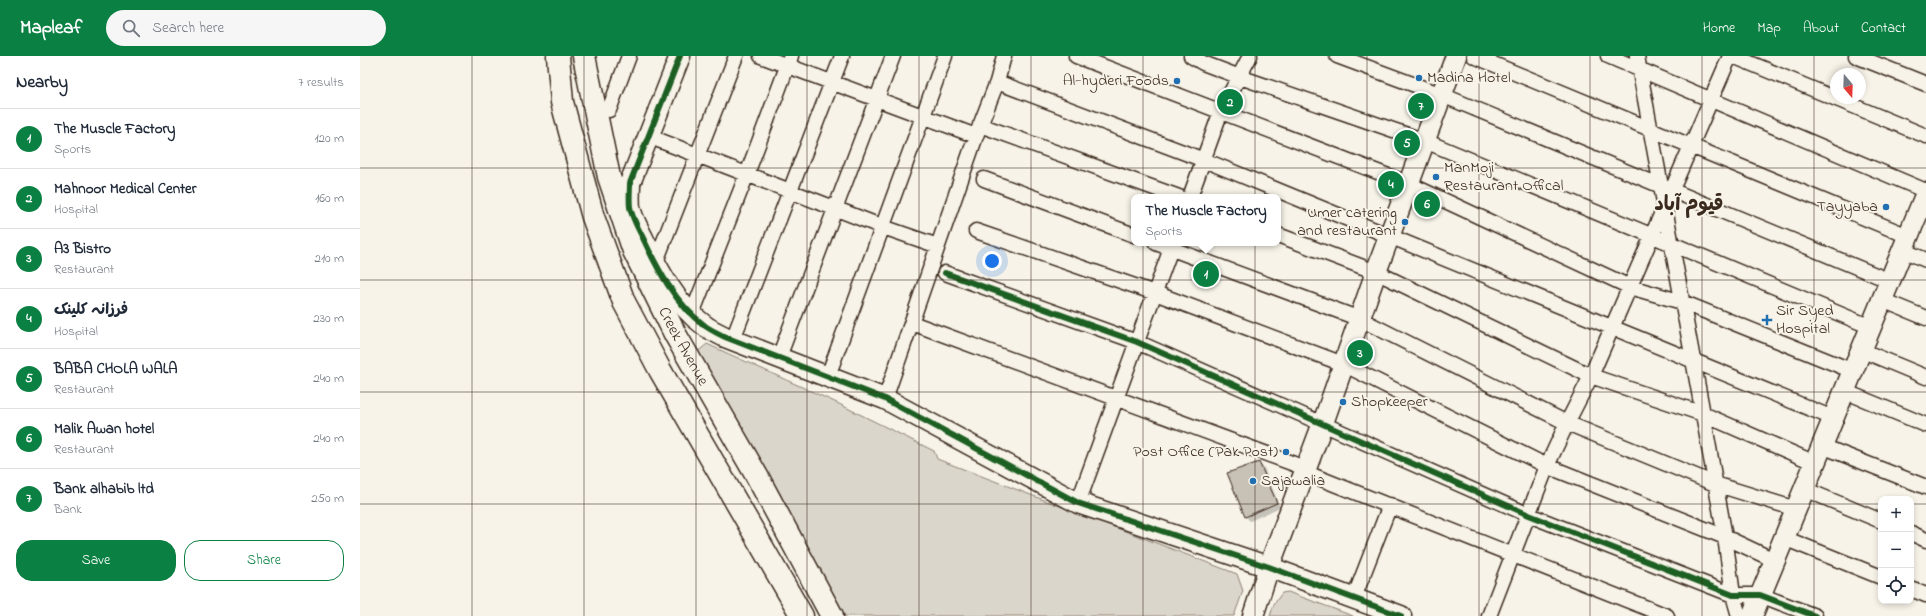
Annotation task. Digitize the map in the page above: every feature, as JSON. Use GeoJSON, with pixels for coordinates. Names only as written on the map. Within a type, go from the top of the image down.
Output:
{"type":"FeatureCollection","features":[{"type":"Feature","properties":{"kind":"main road","name":"Creek Avenue"},"geometry":{"type":"LineString","coordinates":[[558,56],[562,102],[591,210],[624,302],[660,370],[802,616]]}},
{"type":"Feature","properties":{"kind":"main road","name":"Creek Avenue"},"geometry":{"type":"LineString","coordinates":[[584,56],[609,177],[634,251],[675,334],[758,478],[832,616]]}},
{"type":"Feature","properties":{"kind":"street"},"geometry":{"type":"LineString","coordinates":[[609,110],[629,56]]}},
{"type":"Feature","properties":{"kind":"street"},"geometry":{"type":"LineString","coordinates":[[680,56],[630,183],[630,208],[636,224],[667,284],[692,314],[704,325],[725,337],[885,399],[1078,503],[1269,567],[1402,616]]}},
{"type":"Feature","properties":{"kind":"street"},"geometry":{"type":"LineString","coordinates":[[656,264],[736,56]]}},
{"type":"Feature","properties":{"kind":"street"},"geometry":{"type":"LineString","coordinates":[[762,56],[789,61],[832,82],[924,117],[978,130],[1170,194]]}},
{"type":"Feature","properties":{"kind":"street"},"geometry":{"type":"LineString","coordinates":[[733,339],[842,56]]}},
{"type":"Feature","properties":{"kind":"street"},"geometry":{"type":"LineString","coordinates":[[779,357],[834,208],[893,56]]}},
{"type":"Feature","properties":{"kind":"street"},"geometry":{"type":"LineString","coordinates":[[828,376],[946,56]]}},
{"type":"Feature","properties":{"kind":"street"},"geometry":{"type":"LineString","coordinates":[[885,399],[978,130],[997,82],[1004,56]]}},
{"type":"Feature","properties":{"kind":"street"},"geometry":{"type":"LineString","coordinates":[[1076,56],[1410,184],[1630,287],[1682,302],[1853,371]]}},
{"type":"Feature","properties":{"kind":"street"},"geometry":{"type":"LineString","coordinates":[[1191,56],[1204,63],[1240,77],[1425,141],[1871,327]]}},
{"type":"Feature","properties":{"kind":"street"},"geometry":{"type":"LineString","coordinates":[[1191,194],[1221,111],[1250,56]]}},
{"type":"Feature","properties":{"kind":"street"},"geometry":{"type":"LineString","coordinates":[[1337,56],[1442,95],[1890,281]]}},
{"type":"Feature","properties":{"kind":"street"},"geometry":{"type":"LineString","coordinates":[[1253,616],[1304,470],[1323,422],[1376,272],[1410,184],[1456,56]]}},
{"type":"Feature","properties":{"kind":"street"},"geometry":{"type":"LineString","coordinates":[[1474,56],[1692,146],[1905,243],[1926,260]]}},
{"type":"Feature","properties":{"kind":"street"},"geometry":{"type":"LineString","coordinates":[[1608,56],[1638,63],[1711,99],[1925,198],[1905,243],[1752,616]]}},
{"type":"Feature","properties":{"kind":"street"},"geometry":{"type":"LineString","coordinates":[[1666,188],[1692,146],[1711,99],[1731,56],[1926,136]]}},
{"type":"Feature","properties":{"kind":"street"},"geometry":{"type":"LineString","coordinates":[[1856,56],[1926,84]]}},
{"type":"Feature","properties":{"kind":"street"},"geometry":{"type":"LineString","coordinates":[[692,314],[747,174],[789,61]]}},
{"type":"Feature","properties":{"kind":"street"},"geometry":{"type":"LineString","coordinates":[[1638,63],[1650,129],[1666,188],[1665,207],[1671,243],[1725,537],[1733,595],[1739,616]]}},
{"type":"Feature","properties":{"kind":"street"},"geometry":{"type":"LineString","coordinates":[[997,82],[1204,160],[1833,418]]}},
{"type":"Feature","properties":{"kind":"street"},"geometry":{"type":"LineString","coordinates":[[648,136],[883,227],[938,246]]}},
{"type":"Feature","properties":{"kind":"street"},"geometry":{"type":"LineString","coordinates":[[984,179],[1131,234]]}},
{"type":"Feature","properties":{"kind":"street"},"geometry":{"type":"LineString","coordinates":[[1488,616],[1514,554],[1547,466],[1566,423],[1591,376],[1665,207]]}},
{"type":"Feature","properties":{"kind":"street"},"geometry":{"type":"LineString","coordinates":[[976,231],[1155,293],[1343,364],[1547,466],[1725,537],[1774,560]]}},
{"type":"Feature","properties":{"kind":"street"},"geometry":{"type":"LineString","coordinates":[[1281,236],[1376,272],[1591,376],[1818,454],[1926,487]]}},
{"type":"Feature","properties":{"kind":"street"},"geometry":{"type":"LineString","coordinates":[[1078,503],[1172,246],[1360,319],[1566,423],[1715,484],[1796,509]]}},
{"type":"Feature","properties":{"kind":"street"},"geometry":{"type":"LineString","coordinates":[[945,273],[1137,342],[1323,422],[1529,515],[1733,595],[1760,595],[1815,616]]}},
{"type":"Feature","properties":{"kind":"street"},"geometry":{"type":"LineString","coordinates":[[1882,300],[1926,318]]}},
{"type":"Feature","properties":{"kind":"street"},"geometry":{"type":"LineString","coordinates":[[912,323],[1116,398],[1304,470],[1667,616]]}},
{"type":"Feature","properties":{"kind":"street"},"geometry":{"type":"LineString","coordinates":[[1861,350],[1926,377]]}},
{"type":"Feature","properties":{"kind":"street"},"geometry":{"type":"LineString","coordinates":[[1844,391],[1926,425]]}},
{"type":"Feature","properties":{"kind":"street"},"geometry":{"type":"LineString","coordinates":[[1804,489],[1878,520]]}},
{"type":"Feature","properties":{"kind":"street"},"geometry":{"type":"LineString","coordinates":[[1354,598],[1390,505]]}},
{"type":"Feature","properties":{"kind":"street"},"geometry":{"type":"LineString","coordinates":[[1914,534],[1926,540]]}},
{"type":"Feature","properties":{"kind":"street"},"geometry":{"type":"LineString","coordinates":[[1784,538],[1878,576]]}},
{"type":"Feature","properties":{"kind":"street"},"geometry":{"type":"LineString","coordinates":[[1914,590],[1926,595]]}},
{"type":"Feature","properties":{"kind":"shaded area"},"geometry":{"type":"Polygon","coordinates":[[[707,344],[837,403],[934,451],[937,459],[1237,574],[1243,591],[1234,616],[842,616],[695,354],[707,344]]]}},
{"type":"Feature","properties":{"kind":"shaded area"},"geometry":{"type":"Polygon","coordinates":[[[1288,592],[1353,616],[1270,616],[1274,604],[1282,593],[1288,592]]]}},
{"type":"Feature","properties":{"kind":"building"},"geometry":{"type":"Polygon","coordinates":[[[1259,462],[1277,503],[1245,517],[1227,473],[1259,462]]]}},
{"type":"Feature","properties":{"kind":"cycle path"},"geometry":{"type":"LineString","coordinates":[[680,56],[630,183],[630,204],[635,223],[668,285],[676,297],[694,317],[704,325],[725,337],[885,399],[1078,503],[1269,567],[1401,616]]}},
{"type":"Feature","properties":{"kind":"cycle path"},"geometry":{"type":"LineString","coordinates":[[945,273],[1137,342],[1529,515],[1733,595],[1760,595],[1815,616]]}},
{"type":"Feature","properties":{"kind":"place","name":"Madina Hotel"},"geometry":{"type":"Point","coordinates":[1419,78]}},
{"type":"Feature","properties":{"kind":"place","name":"Al-hyderi Foods"},"geometry":{"type":"Point","coordinates":[1177,81]}},
{"type":"Feature","properties":{"kind":"place","name":"Mahnoor Medical Center"},"geometry":{"type":"Point","coordinates":[1230,102]}},
{"type":"Feature","properties":{"kind":"place","name":"Bank alhabib ltd"},"geometry":{"type":"Point","coordinates":[1421,106]}},
{"type":"Feature","properties":{"kind":"place","name":"BABA CHOLA WALA"},"geometry":{"type":"Point","coordinates":[1407,143]}},
{"type":"Feature","properties":{"kind":"place","name":"ManMoji Restaurant Offical"},"geometry":{"type":"Point","coordinates":[1436,177]}},
{"type":"Feature","properties":{"kind":"place","name":"فرزانہ کلینک"},"geometry":{"type":"Point","coordinates":[1391,184]}},
{"type":"Feature","properties":{"kind":"place","name":"Malik Awan hotel"},"geometry":{"type":"Point","coordinates":[1427,204]}},
{"type":"Feature","properties":{"kind":"place","name":"Tayyaba"},"geometry":{"type":"Point","coordinates":[1886,207]}},
{"type":"Feature","properties":{"kind":"place","name":"Umer catering and restaurant"},"geometry":{"type":"Point","coordinates":[1405,222]}},
{"type":"Feature","properties":{"kind":"place","name":"The Muscle Factory"},"geometry":{"type":"Point","coordinates":[1206,274]}},
{"type":"Feature","properties":{"kind":"place","name":"Sir Syed Hospital"},"geometry":{"type":"Point","coordinates":[1767,320]}},
{"type":"Feature","properties":{"kind":"place","name":"A3 Bistro"},"geometry":{"type":"Point","coordinates":[1360,353]}},
{"type":"Feature","properties":{"kind":"place","name":"Shopkeeper"},"geometry":{"type":"Point","coordinates":[1343,402]}},
{"type":"Feature","properties":{"kind":"place","name":"Post Office (Pak Post)"},"geometry":{"type":"Point","coordinates":[1286,452]}},
{"type":"Feature","properties":{"kind":"place","name":"Sajawalia"},"geometry":{"type":"Point","coordinates":[1253,481]}},
{"type":"Feature","properties":{"kind":"district","name":"قیوم آباد"},"geometry":{"type":"Point","coordinates":[1689,205]}}]}
